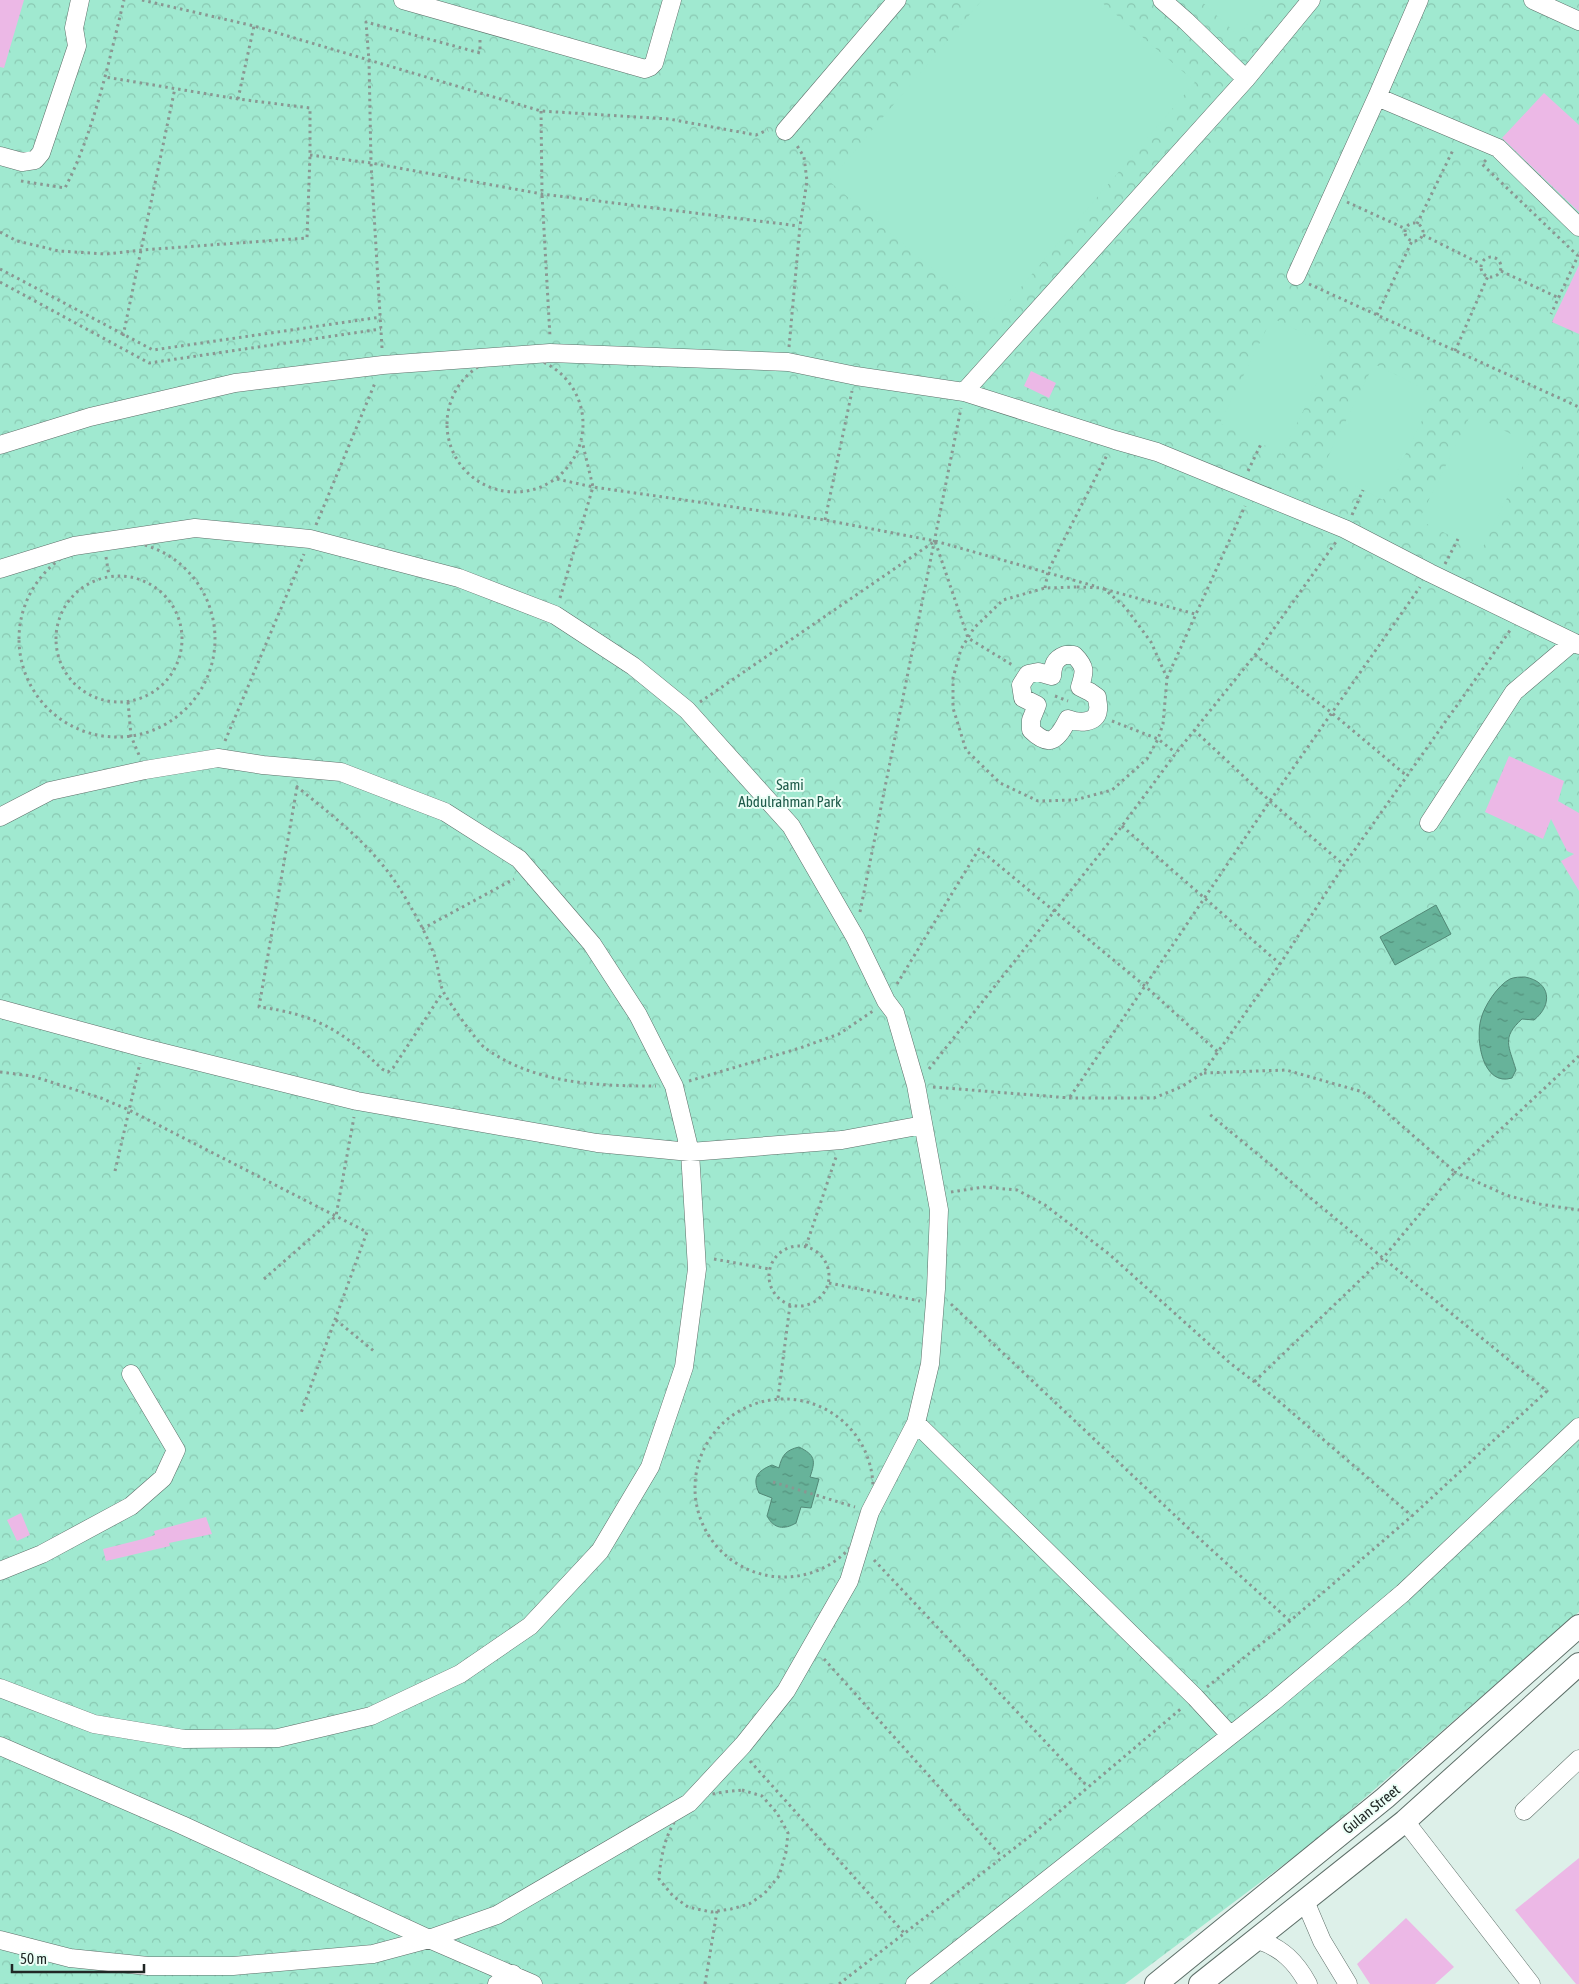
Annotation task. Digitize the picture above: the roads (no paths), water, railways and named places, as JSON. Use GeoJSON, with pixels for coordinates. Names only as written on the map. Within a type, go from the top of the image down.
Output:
{"type":"FeatureCollection","features":[{"type":"Feature","properties":{"kind":"main road","name":"Gulan Street"},"geometry":{"type":"LineString","coordinates":[[1156,1984],[1385,1798],[1579,1626]]}},
{"type":"Feature","properties":{"kind":"main road","name":"Gulan Street"},"geometry":{"type":"LineString","coordinates":[[1200,1984],[1258,1940],[1405,1820],[1579,1664]]}},
{"type":"Feature","properties":{"kind":"street"},"geometry":{"type":"LineString","coordinates":[[0,156],[22,162],[35,160],[41,153],[77,46],[74,28],[80,0]]}},
{"type":"Feature","properties":{"kind":"street"},"geometry":{"type":"LineString","coordinates":[[404,0],[645,69],[654,63],[672,0]]}},
{"type":"Feature","properties":{"kind":"street"},"geometry":{"type":"LineString","coordinates":[[786,132],[897,0]]}},
{"type":"Feature","properties":{"kind":"street"},"geometry":{"type":"LineString","coordinates":[[1162,0],[1186,20],[1246,79]]}},
{"type":"Feature","properties":{"kind":"street"},"geometry":{"type":"LineString","coordinates":[[964,392],[1246,79],[1311,0]]}},
{"type":"Feature","properties":{"kind":"street"},"geometry":{"type":"LineString","coordinates":[[1298,273],[1420,0]]}},
{"type":"Feature","properties":{"kind":"street"},"geometry":{"type":"LineString","coordinates":[[1533,0],[1579,21]]}},
{"type":"Feature","properties":{"kind":"street"},"geometry":{"type":"LineString","coordinates":[[1377,97],[1498,148],[1579,227]]}},
{"type":"Feature","properties":{"kind":"street"},"geometry":{"type":"LineString","coordinates":[[0,445],[90,417],[235,383],[383,365],[511,355],[550,353],[788,362],[856,376],[964,392],[1157,452],[1345,529],[1434,575],[1576,644],[1514,692],[1429,823]]}},
{"type":"Feature","properties":{"kind":"street"},"geometry":{"type":"LineString","coordinates":[[0,569],[74,546],[195,528],[310,540],[459,578],[554,615],[633,666],[687,710],[791,826],[855,937],[886,1001],[895,1013],[916,1085],[939,1210],[936,1297],[930,1364],[916,1423],[870,1512],[849,1582],[786,1691],[740,1749],[689,1802],[497,1915],[429,1939],[373,1954],[233,1966],[148,1966],[70,1958],[0,1940]]}},
{"type":"Feature","properties":{"kind":"street"},"geometry":{"type":"LineString","coordinates":[[1074,655],[1082,663],[1084,673],[1080,687],[1097,698],[1098,711],[1096,714],[1094,718],[1078,724],[1068,719],[1059,736],[1051,740],[1040,739],[1031,730],[1031,720],[1037,705],[1023,698],[1021,685],[1028,674],[1038,672],[1052,676],[1052,666],[1057,658],[1074,655]]}},
{"type":"Feature","properties":{"kind":"street"},"geometry":{"type":"LineString","coordinates":[[0,817],[50,791],[145,770],[218,758],[263,765],[340,772],[445,812],[518,859],[592,944],[638,1015],[674,1086],[690,1152],[697,1255],[697,1269],[684,1367],[650,1467],[600,1551],[530,1626],[460,1674],[371,1716],[278,1738],[184,1738],[94,1724],[0,1688]]}},
{"type":"Feature","properties":{"kind":"street"},"geometry":{"type":"LineString","coordinates":[[0,1009],[144,1048],[357,1101],[597,1143],[690,1152],[842,1140],[923,1125]]}},
{"type":"Feature","properties":{"kind":"street"},"geometry":{"type":"LineString","coordinates":[[0,1571],[42,1554],[131,1506],[163,1478],[176,1450],[131,1374]]}},
{"type":"Feature","properties":{"kind":"street"},"geometry":{"type":"LineString","coordinates":[[916,1423],[1195,1697],[1230,1735]]}},
{"type":"Feature","properties":{"kind":"street"},"geometry":{"type":"LineString","coordinates":[[915,1984],[1029,1896],[1230,1735],[1403,1593],[1579,1428]]}},
{"type":"Feature","properties":{"kind":"street"},"geometry":{"type":"LineString","coordinates":[[0,1746],[182,1825],[429,1939],[533,1984]]}},
{"type":"Feature","properties":{"kind":"street"},"geometry":{"type":"LineString","coordinates":[[1524,1811],[1579,1759]]}},
{"type":"Feature","properties":{"kind":"street"},"geometry":{"type":"LineString","coordinates":[[1405,1820],[1531,1984]]}},
{"type":"Feature","properties":{"kind":"street"},"geometry":{"type":"LineString","coordinates":[[1305,1901],[1322,1941],[1348,1984]]}},
{"type":"Feature","properties":{"kind":"street"},"geometry":{"type":"LineString","coordinates":[[1258,1940],[1268,1943],[1287,1955],[1295,1963],[1308,1984]]}},
{"type":"Feature","properties":{"kind":"street"},"geometry":{"type":"LineString","coordinates":[[497,1984],[513,1974]]}},
{"type":"Feature","properties":{"kind":"water"},"geometry":{"type":"Polygon","coordinates":[[[1436,905],[1451,934],[1395,965],[1380,937],[1436,905]]]}},
{"type":"Feature","properties":{"kind":"water"},"geometry":{"type":"Polygon","coordinates":[[[1525,977],[1540,984],[1544,989],[1546,1001],[1544,1008],[1534,1020],[1522,1019],[1511,1032],[1508,1043],[1516,1070],[1512,1078],[1502,1079],[1494,1076],[1483,1060],[1479,1038],[1481,1019],[1488,1002],[1505,982],[1512,978],[1525,977]]]}},
{"type":"Feature","properties":{"kind":"water"},"geometry":{"type":"Polygon","coordinates":[[[799,1447],[813,1459],[810,1477],[819,1479],[811,1508],[801,1507],[796,1523],[787,1527],[776,1526],[767,1516],[772,1498],[759,1493],[756,1479],[759,1473],[767,1467],[772,1465],[779,1468],[785,1454],[799,1447]]]}},
{"type":"Feature","properties":{"kind":"park label","name":"Sami Abdulrahman Park"},"geometry":{"type":"Point","coordinates":[790,792]}}]}
